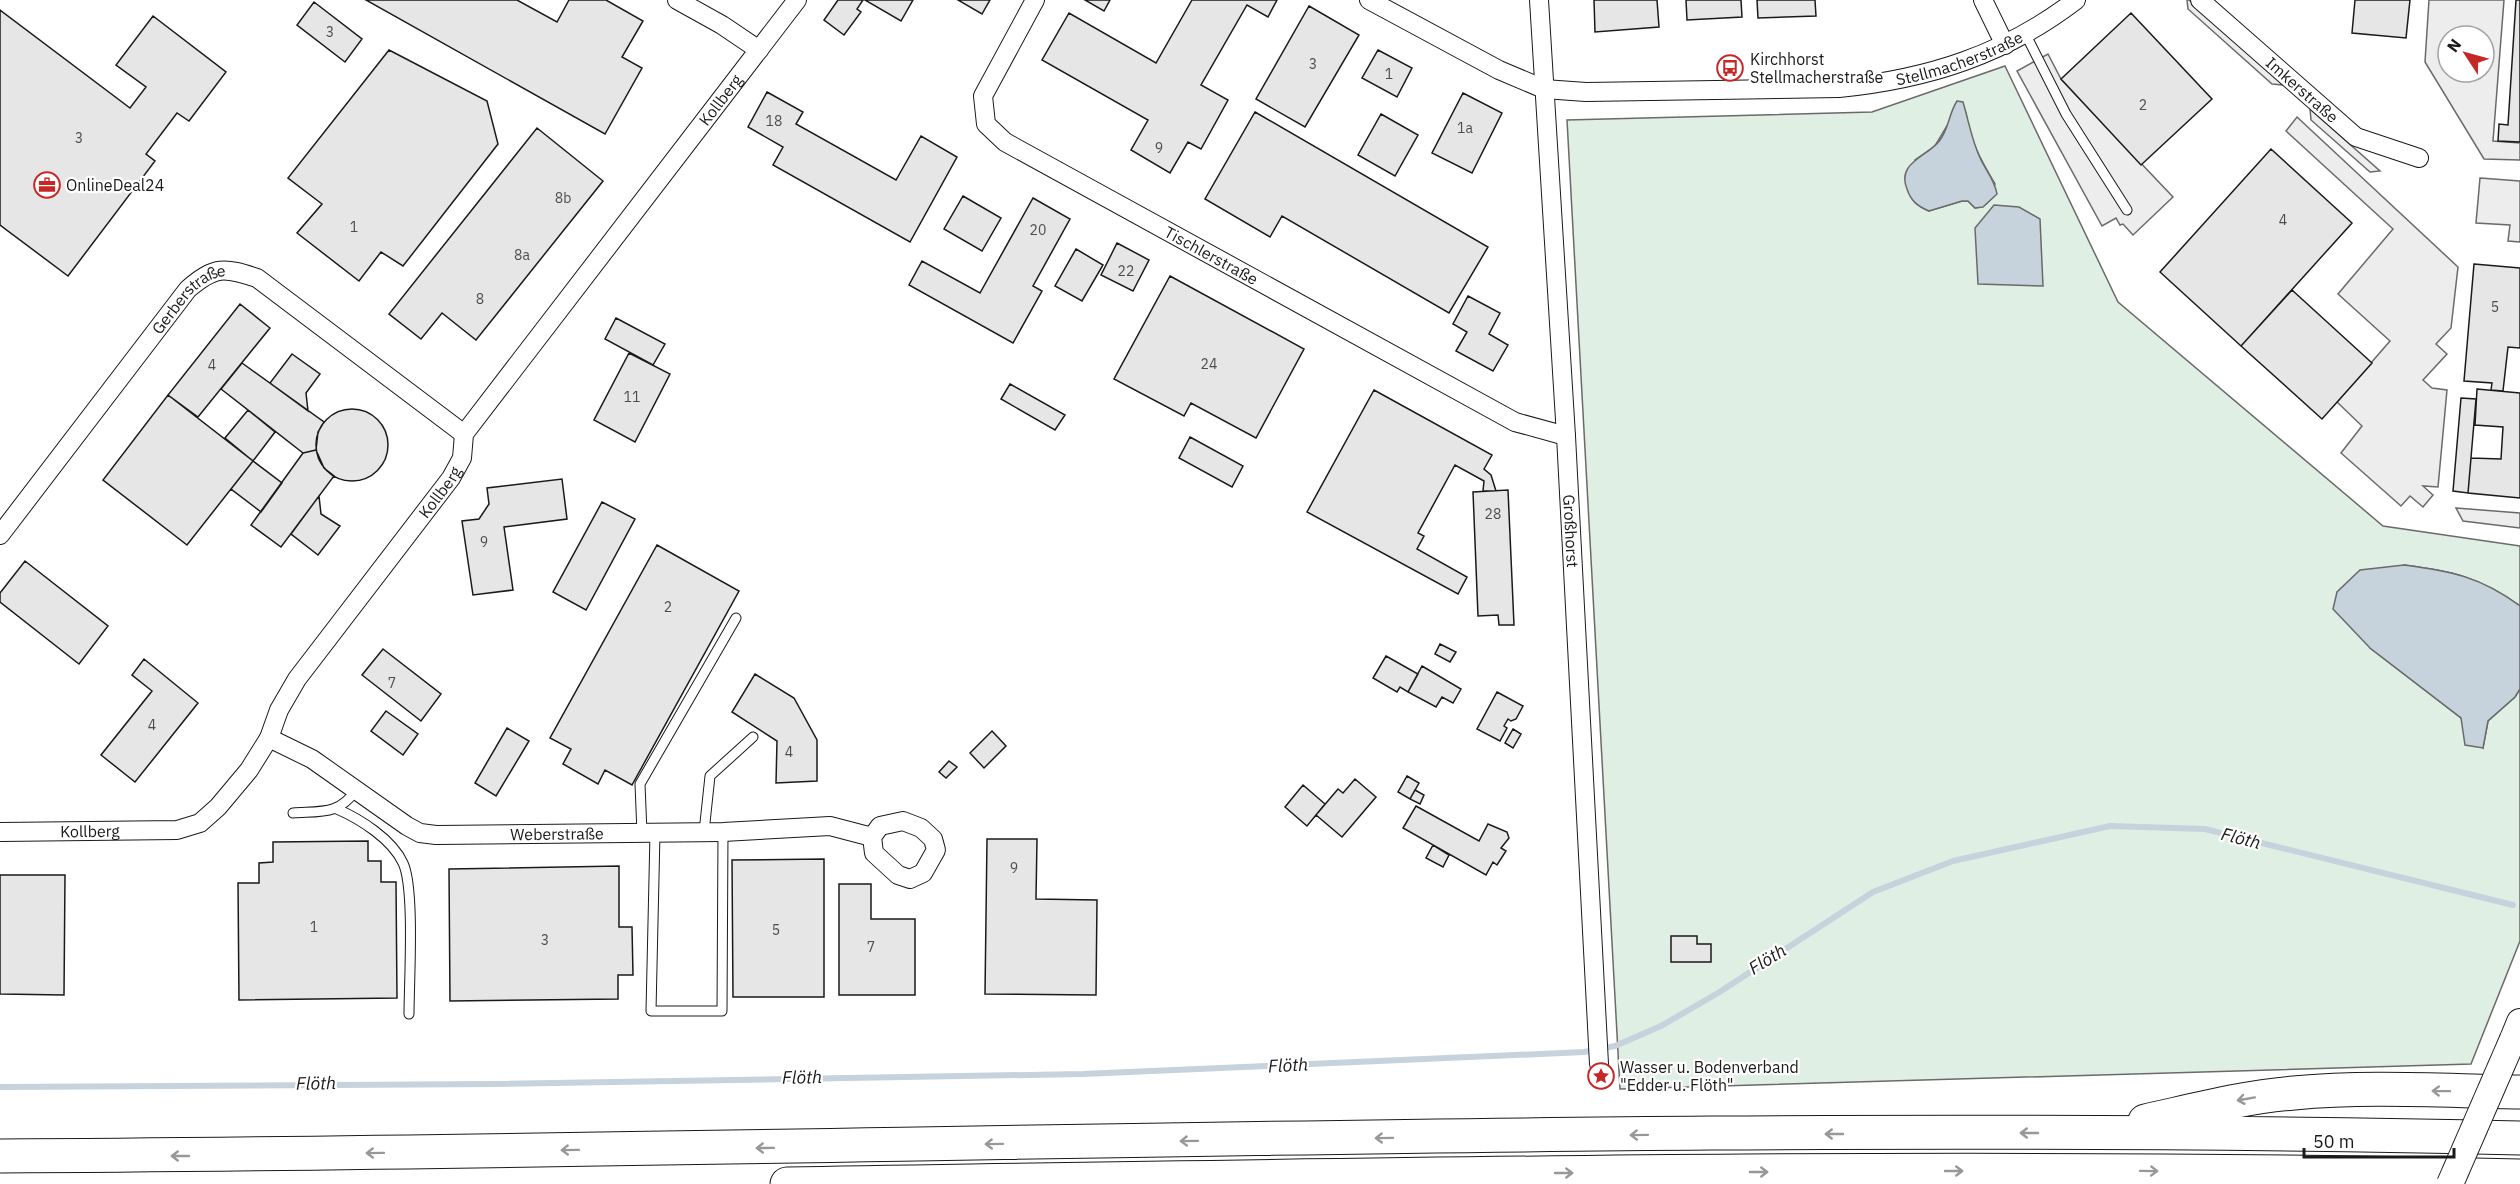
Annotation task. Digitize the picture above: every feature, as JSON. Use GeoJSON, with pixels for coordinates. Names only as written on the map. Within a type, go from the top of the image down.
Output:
{"type":"FeatureCollection","features":[{"type":"Feature","properties":{"kind":"highway"},"geometry":{"type":"LineString","coordinates":[[2088,1133],[2246,1099],[2293,1093],[2347,1089],[2520,1092]]}},
{"type":"Feature","properties":{"kind":"highway"},"geometry":{"type":"LineString","coordinates":[[0,1156],[824,1147],[1443,1137],[2088,1133],[2520,1138]]}},
{"type":"Feature","properties":{"kind":"highway"},"geometry":{"type":"LineString","coordinates":[[787,1184],[2089,1170],[2520,1176]]}},
{"type":"Feature","properties":{"kind":"main road"},"geometry":{"type":"LineString","coordinates":[[2450,1184],[2517,1030]]}},
{"type":"Feature","properties":{"kind":"street"},"geometry":{"type":"LineString","coordinates":[[677,0],[722,25],[759,50]]}},
{"type":"Feature","properties":{"kind":"street","name":"Kollberg"},"geometry":{"type":"LineString","coordinates":[[0,832],[177,830],[197,824],[218,807],[249,770],[269,738],[279,710],[297,679],[451,478],[462,458],[464,434],[797,0]]}},
{"type":"Feature","properties":{"kind":"street","name":"Tischlerstraße"},"geometry":{"type":"LineString","coordinates":[[1035,0],[983,96],[987,124],[1005,141],[1515,422],[1566,436]]}},
{"type":"Feature","properties":{"kind":"street"},"geometry":{"type":"LineString","coordinates":[[1370,0],[1499,70],[1544,89]]}},
{"type":"Feature","properties":{"kind":"street","name":"Großhorst"},"geometry":{"type":"LineString","coordinates":[[1539,0],[1566,436],[1599,1062]]}},
{"type":"Feature","properties":{"kind":"street"},"geometry":{"type":"LineString","coordinates":[[1983,0],[2005,45]]}},
{"type":"Feature","properties":{"kind":"street","name":"Stellmacherstraße"},"geometry":{"type":"LineString","coordinates":[[1544,89],[1587,92],[1850,87],[1896,80],[1951,67],[2005,45],[2026,34],[2076,0]]}},
{"type":"Feature","properties":{"kind":"street","name":"Imkerstraße"},"geometry":{"type":"LineString","coordinates":[[2200,0],[2356,137],[2419,158]]}},
{"type":"Feature","properties":{"kind":"street","name":"Gerberstraße"},"geometry":{"type":"LineString","coordinates":[[0,535],[188,289],[206,273],[231,269],[257,278],[464,434]]}},
{"type":"Feature","properties":{"kind":"street","name":"Weberstraße"},"geometry":{"type":"LineString","coordinates":[[269,738],[312,759],[420,833],[436,835],[714,832],[830,826],[872,837]]}},
{"type":"Feature","properties":{"kind":"lane"},"geometry":{"type":"LineString","coordinates":[[2026,34],[2066,114],[2127,210]]}},
{"type":"Feature","properties":{"kind":"lane"},"geometry":{"type":"LineString","coordinates":[[736,618],[640,784],[648,833],[651,1011],[722,1011],[710,776],[753,737]]}},
{"type":"Feature","properties":{"kind":"lane"},"geometry":{"type":"LineString","coordinates":[[293,813],[337,809],[348,802],[356,790]]}},
{"type":"Feature","properties":{"kind":"lane"},"geometry":{"type":"LineString","coordinates":[[337,809],[355,818],[381,839],[404,864],[409,893],[409,1014]]}},
{"type":"Feature","properties":{"kind":"green space"},"geometry":{"type":"Polygon","coordinates":[[[2005,66],[2118,302],[2383,526],[2520,546],[2520,606],[2492,588],[2465,577],[2404,565],[2370,648],[2461,718],[2483,748],[2488,721],[2515,697],[2520,689],[2520,941],[2471,1064],[1620,1089],[1567,120],[1872,112],[2005,66]],[[1966,113],[1948,124],[1935,146],[1915,160],[1910,184],[1911,196],[1920,206],[1929,211],[1962,201],[1968,201],[1975,208],[1980,207],[1984,206],[1991,197],[1995,184],[1976,149],[1966,113]]]}},
{"type":"Feature","properties":{"kind":"shaded area"},"geometry":{"type":"Polygon","coordinates":[[[2187,0],[2283,85],[2272,84],[2188,9],[2187,0]]]}},
{"type":"Feature","properties":{"kind":"shaded area"},"geometry":{"type":"Polygon","coordinates":[[[2429,0],[2504,0],[2493,141],[2520,143],[2520,160],[2484,159],[2438,84],[2496,84],[2496,24],[2436,24],[2436,80],[2425,62],[2429,0]]]}},
{"type":"Feature","properties":{"kind":"shaded area"},"geometry":{"type":"Polygon","coordinates":[[[2048,54],[2061,79],[2173,197],[2133,235],[2123,224],[2120,225],[2116,218],[2102,226],[2017,71],[2048,54]]]}},
{"type":"Feature","properties":{"kind":"shaded area"},"geometry":{"type":"Polygon","coordinates":[[[1957,101],[1963,102],[1975,146],[1997,194],[1983,207],[1975,208],[1968,201],[1962,201],[1929,211],[1910,197],[1905,180],[1906,172],[1909,166],[1940,140],[1957,101]]]}},
{"type":"Feature","properties":{"kind":"shaded area"},"geometry":{"type":"Polygon","coordinates":[[[2310,109],[2380,171],[2370,172],[2311,120],[2310,109]]]}},
{"type":"Feature","properties":{"kind":"shaded area"},"geometry":{"type":"Polygon","coordinates":[[[2297,117],[2458,267],[2451,328],[2436,344],[2447,354],[2423,380],[2432,388],[2447,390],[2438,487],[2423,486],[2433,495],[2423,507],[2410,496],[2401,506],[2341,453],[2362,426],[2337,402],[2390,341],[2338,294],[2393,229],[2286,131],[2297,117]]]}},
{"type":"Feature","properties":{"kind":"shaded area"},"geometry":{"type":"Polygon","coordinates":[[[2480,178],[2520,181],[2520,242],[2508,241],[2510,225],[2476,223],[2480,178]]]}},
{"type":"Feature","properties":{"kind":"shaded area"},"geometry":{"type":"Polygon","coordinates":[[[1994,205],[2019,207],[2040,219],[2043,286],[1978,284],[1975,228],[1994,205]]]}},
{"type":"Feature","properties":{"kind":"shaded area"},"geometry":{"type":"Polygon","coordinates":[[[2456,508],[2520,513],[2520,528],[2463,521],[2456,508]]]}},
{"type":"Feature","properties":{"kind":"shaded area"},"geometry":{"type":"Polygon","coordinates":[[[2404,565],[2465,577],[2492,588],[2520,606],[2520,689],[2515,697],[2488,721],[2483,748],[2465,745],[2461,718],[2370,648],[2333,609],[2337,592],[2360,570],[2404,565]]]}},
{"type":"Feature","properties":{"kind":"building"},"geometry":{"type":"Polygon","coordinates":[[[366,0],[517,0],[557,22],[569,0],[606,0],[643,21],[622,57],[642,68],[605,134],[366,0]]]}},
{"type":"Feature","properties":{"kind":"building"},"geometry":{"type":"Polygon","coordinates":[[[838,0],[863,0],[857,9],[861,12],[844,35],[824,20],[838,0]]]}},
{"type":"Feature","properties":{"kind":"building"},"geometry":{"type":"Polygon","coordinates":[[[865,0],[913,0],[901,21],[865,0]]]}},
{"type":"Feature","properties":{"kind":"building"},"geometry":{"type":"Polygon","coordinates":[[[958,0],[990,0],[982,14],[958,0]]]}},
{"type":"Feature","properties":{"kind":"building"},"geometry":{"type":"Polygon","coordinates":[[[1085,0],[1110,0],[1104,11],[1085,0]]]}},
{"type":"Feature","properties":{"kind":"building"},"geometry":{"type":"Polygon","coordinates":[[[1192,0],[1277,0],[1268,17],[1247,5],[1201,85],[1228,100],[1201,149],[1188,142],[1170,173],[1131,150],[1148,120],[1042,60],[1069,13],[1156,63],[1192,0]]]}},
{"type":"Feature","properties":{"kind":"building"},"geometry":{"type":"Polygon","coordinates":[[[1594,0],[1657,0],[1659,27],[1595,32],[1594,0]]]}},
{"type":"Feature","properties":{"kind":"building"},"geometry":{"type":"Polygon","coordinates":[[[1686,0],[1741,0],[1742,17],[1687,20],[1686,0]]]}},
{"type":"Feature","properties":{"kind":"building"},"geometry":{"type":"Polygon","coordinates":[[[1757,0],[1815,0],[1816,16],[1758,18],[1757,0]]]}},
{"type":"Feature","properties":{"kind":"building"},"geometry":{"type":"Polygon","coordinates":[[[2355,0],[2410,0],[2406,38],[2352,33],[2355,0]]]}},
{"type":"Feature","properties":{"kind":"building"},"geometry":{"type":"Polygon","coordinates":[[[2516,0],[2520,0],[2520,142],[2498,141],[2499,124],[2508,125],[2516,0]]]}},
{"type":"Feature","properties":{"kind":"building"},"geometry":{"type":"Polygon","coordinates":[[[314,2],[362,39],[345,62],[297,25],[314,2]]]}},
{"type":"Feature","properties":{"kind":"building"},"geometry":{"type":"Polygon","coordinates":[[[1309,6],[1359,35],[1305,127],[1256,99],[1309,6]]]}},
{"type":"Feature","properties":{"kind":"building"},"geometry":{"type":"Polygon","coordinates":[[[0,10],[130,108],[146,87],[116,65],[153,16],[226,72],[189,121],[177,113],[146,154],[155,161],[68,276],[0,225],[0,10]]]}},
{"type":"Feature","properties":{"kind":"building"},"geometry":{"type":"Polygon","coordinates":[[[2131,13],[2212,99],[2141,165],[2061,79],[2131,13]]]}},
{"type":"Feature","properties":{"kind":"building"},"geometry":{"type":"Polygon","coordinates":[[[389,50],[487,101],[498,144],[403,266],[381,252],[359,281],[297,233],[322,204],[288,178],[389,50]]]}},
{"type":"Feature","properties":{"kind":"building"},"geometry":{"type":"Polygon","coordinates":[[[1378,50],[1412,68],[1397,97],[1362,78],[1378,50]]]}},
{"type":"Feature","properties":{"kind":"building"},"geometry":{"type":"Polygon","coordinates":[[[767,92],[803,112],[796,124],[896,180],[921,136],[957,157],[910,242],[773,165],[783,147],[748,127],[767,92]]]}},
{"type":"Feature","properties":{"kind":"building"},"geometry":{"type":"Polygon","coordinates":[[[1463,93],[1502,113],[1472,173],[1432,153],[1463,93]]]}},
{"type":"Feature","properties":{"kind":"building"},"geometry":{"type":"Polygon","coordinates":[[[1255,112],[1488,247],[1449,313],[1282,216],[1270,237],[1205,199],[1255,112]]]}},
{"type":"Feature","properties":{"kind":"building"},"geometry":{"type":"Polygon","coordinates":[[[1381,114],[1418,135],[1395,176],[1358,155],[1381,114]]]}},
{"type":"Feature","properties":{"kind":"building"},"geometry":{"type":"Polygon","coordinates":[[[537,128],[603,181],[476,340],[442,313],[421,339],[389,314],[537,128]]]}},
{"type":"Feature","properties":{"kind":"building"},"geometry":{"type":"Polygon","coordinates":[[[2271,149],[2352,223],[2241,346],[2160,272],[2271,149]]]}},
{"type":"Feature","properties":{"kind":"building"},"geometry":{"type":"Polygon","coordinates":[[[963,196],[1001,218],[982,251],[944,229],[963,196]]]}},
{"type":"Feature","properties":{"kind":"building"},"geometry":{"type":"Polygon","coordinates":[[[1033,198],[1070,219],[1033,286],[1042,291],[1013,343],[909,285],[922,261],[980,293],[1033,198]]]}},
{"type":"Feature","properties":{"kind":"building"},"geometry":{"type":"Polygon","coordinates":[[[1117,243],[1149,260],[1133,291],[1101,275],[1117,243]]]}},
{"type":"Feature","properties":{"kind":"building"},"geometry":{"type":"Polygon","coordinates":[[[1076,249],[1103,265],[1082,301],[1055,286],[1076,249]]]}},
{"type":"Feature","properties":{"kind":"building"},"geometry":{"type":"Polygon","coordinates":[[[2474,264],[2520,268],[2520,348],[2508,347],[2503,391],[2491,390],[2492,383],[2464,381],[2474,264]]]}},
{"type":"Feature","properties":{"kind":"building"},"geometry":{"type":"Polygon","coordinates":[[[1170,276],[1304,349],[1256,438],[1191,403],[1184,416],[1114,379],[1170,276]]]}},
{"type":"Feature","properties":{"kind":"building"},"geometry":{"type":"Polygon","coordinates":[[[2292,290],[2372,363],[2322,419],[2241,346],[2292,290]]]}},
{"type":"Feature","properties":{"kind":"building"},"geometry":{"type":"Polygon","coordinates":[[[1468,296],[1500,313],[1489,334],[1508,345],[1493,371],[1456,351],[1467,332],[1453,324],[1468,296]]]}},
{"type":"Feature","properties":{"kind":"building"},"geometry":{"type":"Polygon","coordinates":[[[240,304],[270,328],[198,417],[168,395],[240,304]]]}},
{"type":"Feature","properties":{"kind":"building"},"geometry":{"type":"Polygon","coordinates":[[[616,318],[665,344],[653,365],[605,339],[616,318]]]}},
{"type":"Feature","properties":{"kind":"building"},"geometry":{"type":"Polygon","coordinates":[[[629,353],[670,374],[635,442],[594,420],[629,353]]]}},
{"type":"Feature","properties":{"kind":"building"},"geometry":{"type":"Polygon","coordinates":[[[292,354],[320,374],[306,393],[308,411],[270,383],[292,354]]]}},
{"type":"Feature","properties":{"kind":"building"},"geometry":{"type":"Polygon","coordinates":[[[242,363],[324,422],[318,432],[316,450],[303,453],[221,389],[242,363]]]}},
{"type":"Feature","properties":{"kind":"building"},"geometry":{"type":"Polygon","coordinates":[[[1010,384],[1065,415],[1055,430],[1001,399],[1010,384]]]}},
{"type":"Feature","properties":{"kind":"building"},"geometry":{"type":"Polygon","coordinates":[[[2477,389],[2520,393],[2520,498],[2468,493],[2471,458],[2501,459],[2503,427],[2475,425],[2477,389]]]}},
{"type":"Feature","properties":{"kind":"building"},"geometry":{"type":"Polygon","coordinates":[[[1374,390],[1492,455],[1484,469],[1491,475],[1496,491],[1483,491],[1484,481],[1455,465],[1418,533],[1424,536],[1417,549],[1467,577],[1458,594],[1307,512],[1374,390]]]}},
{"type":"Feature","properties":{"kind":"building"},"geometry":{"type":"Polygon","coordinates":[[[168,395],[253,461],[187,545],[103,480],[168,395]]]}},
{"type":"Feature","properties":{"kind":"building"},"geometry":{"type":"Polygon","coordinates":[[[2461,398],[2476,399],[2468,493],[2453,491],[2461,398]]]}},
{"type":"Feature","properties":{"kind":"building"},"geometry":{"type":"Polygon","coordinates":[[[352,409],[372,415],[382,425],[388,445],[382,465],[372,475],[352,481],[332,475],[322,465],[316,445],[322,425],[332,415],[352,409]]]}},
{"type":"Feature","properties":{"kind":"building"},"geometry":{"type":"Polygon","coordinates":[[[248,410],[275,432],[253,461],[225,438],[248,410]]]}},
{"type":"Feature","properties":{"kind":"building"},"geometry":{"type":"Polygon","coordinates":[[[1190,437],[1243,466],[1232,487],[1179,458],[1190,437]]]}},
{"type":"Feature","properties":{"kind":"building"},"geometry":{"type":"Polygon","coordinates":[[[316,450],[324,468],[334,476],[281,547],[251,525],[303,453],[316,450]]]}},
{"type":"Feature","properties":{"kind":"building"},"geometry":{"type":"Polygon","coordinates":[[[253,461],[282,483],[261,512],[231,489],[253,461]]]}},
{"type":"Feature","properties":{"kind":"building"},"geometry":{"type":"Polygon","coordinates":[[[562,479],[567,519],[504,527],[513,590],[473,595],[462,521],[479,519],[489,504],[487,488],[562,479]]]}},
{"type":"Feature","properties":{"kind":"building"},"geometry":{"type":"Polygon","coordinates":[[[1508,490],[1514,625],[1499,625],[1498,615],[1478,616],[1473,492],[1508,490]]]}},
{"type":"Feature","properties":{"kind":"building"},"geometry":{"type":"Polygon","coordinates":[[[319,496],[321,514],[340,526],[318,555],[291,534],[319,496]]]}},
{"type":"Feature","properties":{"kind":"building"},"geometry":{"type":"Polygon","coordinates":[[[602,502],[635,519],[586,610],[553,592],[602,502]]]}},
{"type":"Feature","properties":{"kind":"building"},"geometry":{"type":"Polygon","coordinates":[[[657,545],[739,591],[632,785],[605,770],[598,784],[563,764],[571,749],[550,738],[657,545]]]}},
{"type":"Feature","properties":{"kind":"building"},"geometry":{"type":"Polygon","coordinates":[[[25,561],[108,626],[79,664],[0,602],[0,593],[25,561]]]}},
{"type":"Feature","properties":{"kind":"building"},"geometry":{"type":"Polygon","coordinates":[[[1440,644],[1456,652],[1450,662],[1435,654],[1440,644]]]}},
{"type":"Feature","properties":{"kind":"building"},"geometry":{"type":"Polygon","coordinates":[[[383,649],[441,694],[421,721],[362,675],[383,649]]]}},
{"type":"Feature","properties":{"kind":"building"},"geometry":{"type":"Polygon","coordinates":[[[1386,656],[1418,674],[1408,692],[1400,687],[1397,692],[1373,678],[1386,656]]]}},
{"type":"Feature","properties":{"kind":"building"},"geometry":{"type":"Polygon","coordinates":[[[144,659],[198,703],[135,782],[101,755],[152,691],[132,675],[144,659]]]}},
{"type":"Feature","properties":{"kind":"building"},"geometry":{"type":"Polygon","coordinates":[[[1422,666],[1461,689],[1453,703],[1442,697],[1436,707],[1408,692],[1422,666]]]}},
{"type":"Feature","properties":{"kind":"building"},"geometry":{"type":"Polygon","coordinates":[[[755,674],[794,698],[817,740],[817,781],[776,783],[777,741],[732,712],[755,674]]]}},
{"type":"Feature","properties":{"kind":"building"},"geometry":{"type":"Polygon","coordinates":[[[1497,692],[1523,706],[1516,719],[1511,721],[1508,719],[1504,726],[1507,728],[1500,741],[1477,729],[1497,692]]]}},
{"type":"Feature","properties":{"kind":"building"},"geometry":{"type":"Polygon","coordinates":[[[386,711],[418,734],[403,755],[371,731],[386,711]]]}},
{"type":"Feature","properties":{"kind":"building"},"geometry":{"type":"Polygon","coordinates":[[[507,728],[529,741],[496,796],[475,783],[507,728]]]}},
{"type":"Feature","properties":{"kind":"building"},"geometry":{"type":"Polygon","coordinates":[[[1513,729],[1521,734],[1513,748],[1505,743],[1513,729]]]}},
{"type":"Feature","properties":{"kind":"building"},"geometry":{"type":"Polygon","coordinates":[[[992,731],[1006,746],[984,768],[970,753],[992,731]]]}},
{"type":"Feature","properties":{"kind":"building"},"geometry":{"type":"Polygon","coordinates":[[[949,761],[957,767],[946,778],[939,772],[949,761]]]}},
{"type":"Feature","properties":{"kind":"building"},"geometry":{"type":"Polygon","coordinates":[[[1407,776],[1419,783],[1410,799],[1398,792],[1407,776]]]}},
{"type":"Feature","properties":{"kind":"building"},"geometry":{"type":"Polygon","coordinates":[[[1355,779],[1376,797],[1342,837],[1316,815],[1338,789],[1343,793],[1355,779]]]}},
{"type":"Feature","properties":{"kind":"building"},"geometry":{"type":"Polygon","coordinates":[[[1303,785],[1325,804],[1307,826],[1285,807],[1303,785]]]}},
{"type":"Feature","properties":{"kind":"building"},"geometry":{"type":"Polygon","coordinates":[[[1415,790],[1424,795],[1420,804],[1410,799],[1415,790]]]}},
{"type":"Feature","properties":{"kind":"building"},"geometry":{"type":"Polygon","coordinates":[[[1416,806],[1479,841],[1488,824],[1507,832],[1509,838],[1501,848],[1506,851],[1497,865],[1493,862],[1486,875],[1403,828],[1416,806]]]}},
{"type":"Feature","properties":{"kind":"building"},"geometry":{"type":"Polygon","coordinates":[[[987,839],[1037,839],[1036,899],[1097,900],[1096,995],[985,994],[987,839]]]}},
{"type":"Feature","properties":{"kind":"building"},"geometry":{"type":"Polygon","coordinates":[[[368,841],[368,861],[381,861],[381,882],[396,882],[397,998],[239,1000],[238,883],[259,883],[259,863],[273,862],[273,842],[368,841]]]}},
{"type":"Feature","properties":{"kind":"building"},"geometry":{"type":"Polygon","coordinates":[[[1433,845],[1449,855],[1443,867],[1426,858],[1433,845]]]}},
{"type":"Feature","properties":{"kind":"building"},"geometry":{"type":"Polygon","coordinates":[[[824,859],[824,997],[733,997],[732,860],[824,859]]]}},
{"type":"Feature","properties":{"kind":"building"},"geometry":{"type":"Polygon","coordinates":[[[619,866],[619,927],[632,927],[633,975],[618,975],[618,999],[450,1001],[449,869],[619,866]]]}},
{"type":"Feature","properties":{"kind":"building"},"geometry":{"type":"Polygon","coordinates":[[[0,875],[65,875],[64,995],[0,994],[0,875]]]}},
{"type":"Feature","properties":{"kind":"building"},"geometry":{"type":"Polygon","coordinates":[[[839,884],[871,884],[871,919],[915,919],[915,995],[839,995],[839,884]]]}},
{"type":"Feature","properties":{"kind":"building"},"geometry":{"type":"Polygon","coordinates":[[[1671,936],[1697,936],[1697,944],[1711,944],[1711,962],[1671,962],[1671,936]]]}},
{"type":"Feature","properties":{"kind":"waterway","name":"Flöth"},"geometry":{"type":"LineString","coordinates":[[0,1087],[495,1084],[1083,1074],[1584,1052],[1615,1046],[1661,1026],[1718,993],[1873,892],[1953,861],[2110,826],[2205,829],[2513,905]]}},
{"type":"Feature","properties":{"kind":"place","name":"Kirchhorst Stellmacherstraße"},"geometry":{"type":"Point","coordinates":[1730,68]}},
{"type":"Feature","properties":{"kind":"place","name":"OnlineDeal24"},"geometry":{"type":"Point","coordinates":[47,185]}},
{"type":"Feature","properties":{"kind":"place","name":"Wasser u. Bodenverband \"Edder u. Flöth\""},"geometry":{"type":"Point","coordinates":[1601,1076]}}]}
